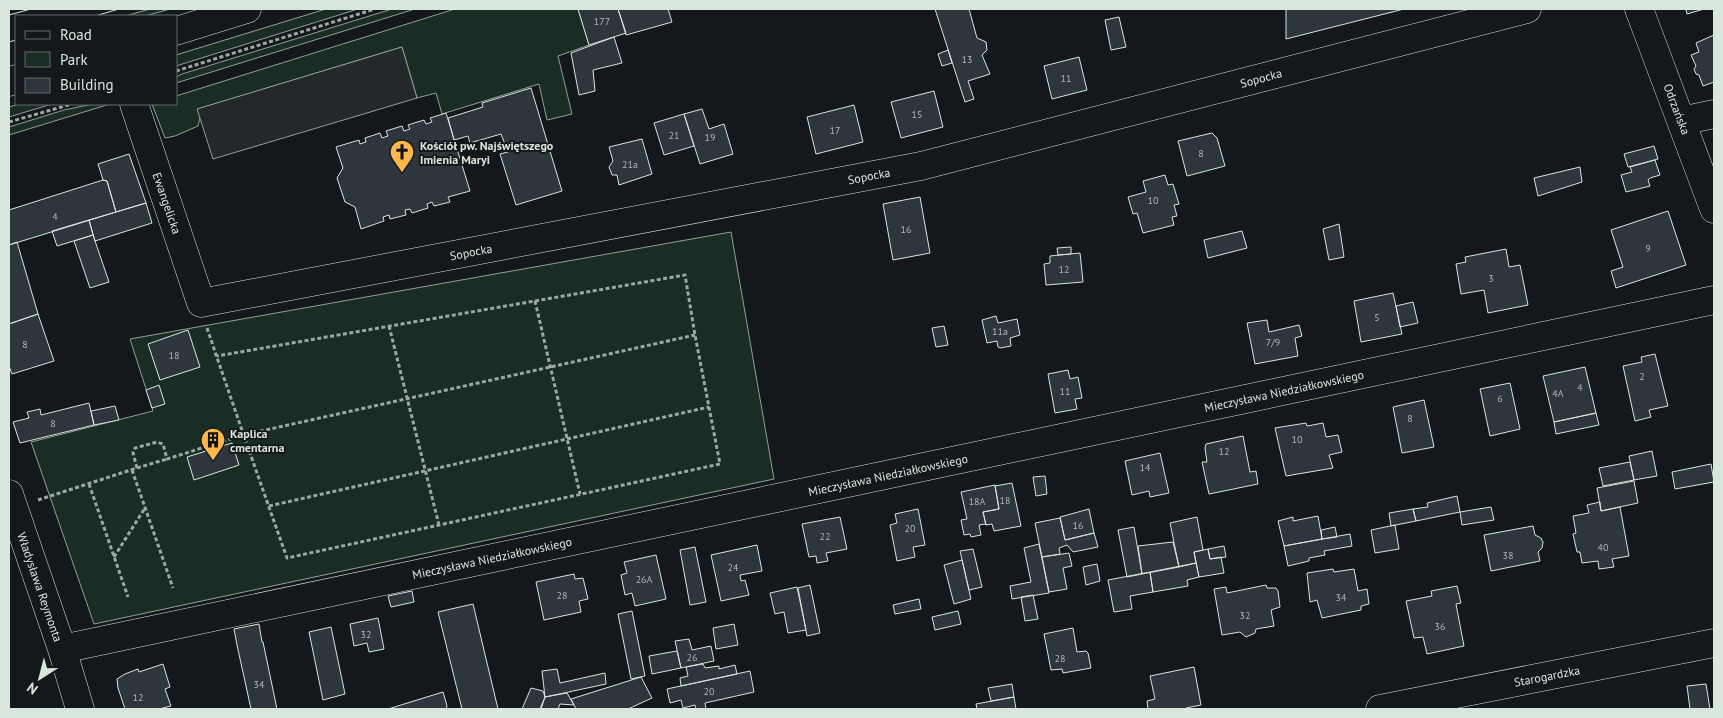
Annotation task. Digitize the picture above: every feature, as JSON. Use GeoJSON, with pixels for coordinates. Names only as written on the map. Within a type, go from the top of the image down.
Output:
{"type":"FeatureCollection","features":[{"type":"Feature","properties":{"kind":"street"},"geometry":{"type":"LineString","coordinates":[[178,29],[247,9]]}},
{"type":"Feature","properties":{"kind":"street","name":"Sopocka"},"geometry":{"type":"LineString","coordinates":[[201,303],[921,166],[1527,9]]}},
{"type":"Feature","properties":{"kind":"street","name":"Odrzańska"},"geometry":{"type":"LineString","coordinates":[[1639,9],[1714,209]]}},
{"type":"Feature","properties":{"kind":"street","name":"Ewangelicka"},"geometry":{"type":"LineString","coordinates":[[134,105],[201,303]]}},
{"type":"Feature","properties":{"kind":"street"},"geometry":{"type":"LineString","coordinates":[[1681,121],[1714,114]]}},
{"type":"Feature","properties":{"kind":"street","name":"Mieczysława Niedziałkowskiego"},"geometry":{"type":"LineString","coordinates":[[62,649],[1714,300]]}},
{"type":"Feature","properties":{"kind":"street","name":"Władysława Reymonta"},"geometry":{"type":"LineString","coordinates":[[11,501],[62,649],[80,709]]}},
{"type":"Feature","properties":{"kind":"street","name":"Starogardzka"},"geometry":{"type":"LineString","coordinates":[[1380,709],[1714,643]]}},
{"type":"Feature","properties":{"kind":"path"},"geometry":{"type":"LineString","coordinates":[[178,70],[375,9]]}},
{"type":"Feature","properties":{"kind":"path"},"geometry":{"type":"LineString","coordinates":[[9,122],[68,105]]}},
{"type":"Feature","properties":{"kind":"path"},"geometry":{"type":"LineString","coordinates":[[201,303],[216,356],[287,558],[720,464],[695,334],[686,275],[216,356]]}},
{"type":"Feature","properties":{"kind":"path"},"geometry":{"type":"LineString","coordinates":[[535,301],[580,494]]}},
{"type":"Feature","properties":{"kind":"path"},"geometry":{"type":"LineString","coordinates":[[389,326],[439,525]]}},
{"type":"Feature","properties":{"kind":"path"},"geometry":{"type":"LineString","coordinates":[[11,501],[89,484],[243,435],[695,334]]}},
{"type":"Feature","properties":{"kind":"path"},"geometry":{"type":"LineString","coordinates":[[269,506],[709,407]]}},
{"type":"Feature","properties":{"kind":"path"},"geometry":{"type":"LineString","coordinates":[[137,468],[133,453],[135,448],[157,442],[163,444],[167,459]]}},
{"type":"Feature","properties":{"kind":"path"},"geometry":{"type":"LineString","coordinates":[[132,470],[173,588]]}},
{"type":"Feature","properties":{"kind":"path"},"geometry":{"type":"LineString","coordinates":[[89,484],[128,597]]}},
{"type":"Feature","properties":{"kind":"path"},"geometry":{"type":"LineString","coordinates":[[114,558],[145,508]]}},
{"type":"Feature","properties":{"kind":"green space"},"geometry":{"type":"Polygon","coordinates":[[[150,9],[170,9],[149,15],[129,15],[150,9]]]}},
{"type":"Feature","properties":{"kind":"green space"},"geometry":{"type":"Polygon","coordinates":[[[326,9],[358,9],[178,65],[178,54],[326,9]]]}},
{"type":"Feature","properties":{"kind":"green space"},"geometry":{"type":"Polygon","coordinates":[[[392,9],[415,9],[178,82],[178,76],[392,9]]]}},
{"type":"Feature","properties":{"kind":"green space"},"geometry":{"type":"Polygon","coordinates":[[[455,9],[578,9],[589,45],[558,56],[572,114],[547,120],[539,84],[442,114],[436,93],[417,98],[402,47],[198,109],[200,118],[198,126],[175,136],[165,138],[152,105],[178,105],[178,95],[455,9]]]}},
{"type":"Feature","properties":{"kind":"green space"},"geometry":{"type":"Polygon","coordinates":[[[16,105],[49,105],[9,117],[9,107],[16,105]]]}},
{"type":"Feature","properties":{"kind":"green space"},"geometry":{"type":"Polygon","coordinates":[[[88,105],[107,105],[9,135],[9,127],[64,110],[88,105]]]}},
{"type":"Feature","properties":{"kind":"green space"},"geometry":{"type":"Polygon","coordinates":[[[731,232],[774,479],[94,624],[31,442],[153,411],[130,339],[731,232]]]}},
{"type":"Feature","properties":{"kind":"shaded area"},"geometry":{"type":"Polygon","coordinates":[[[402,47],[417,98],[213,159],[197,109],[402,47]]]}},
{"type":"Feature","properties":{"kind":"building"},"geometry":{"type":"Polygon","coordinates":[[[578,9],[618,9],[626,33],[589,45],[578,9]]]}},
{"type":"Feature","properties":{"kind":"building"},"geometry":{"type":"Polygon","coordinates":[[[618,9],[668,9],[672,22],[626,35],[618,9]]]}},
{"type":"Feature","properties":{"kind":"building"},"geometry":{"type":"Polygon","coordinates":[[[935,9],[969,9],[977,38],[986,42],[987,50],[982,55],[990,74],[968,81],[974,99],[965,102],[935,9]]]}},
{"type":"Feature","properties":{"kind":"building"},"geometry":{"type":"Polygon","coordinates":[[[1286,9],[1404,9],[1286,39],[1286,9]]]}},
{"type":"Feature","properties":{"kind":"building"},"geometry":{"type":"Polygon","coordinates":[[[1686,9],[1704,9],[1687,14],[1686,9]]]}},
{"type":"Feature","properties":{"kind":"building"},"geometry":{"type":"Polygon","coordinates":[[[1119,17],[1126,47],[1111,50],[1105,20],[1119,17]]]}},
{"type":"Feature","properties":{"kind":"building"},"geometry":{"type":"Polygon","coordinates":[[[1714,35],[1714,82],[1703,86],[1699,75],[1696,74],[1694,69],[1696,66],[1691,55],[1699,52],[1696,43],[1714,35]]]}},
{"type":"Feature","properties":{"kind":"building"},"geometry":{"type":"Polygon","coordinates":[[[614,37],[622,63],[593,70],[595,91],[579,95],[571,53],[614,37]]]}},
{"type":"Feature","properties":{"kind":"building"},"geometry":{"type":"Polygon","coordinates":[[[948,50],[952,63],[942,66],[938,54],[948,50]]]}},
{"type":"Feature","properties":{"kind":"building"},"geometry":{"type":"Polygon","coordinates":[[[1079,57],[1087,90],[1052,99],[1044,66],[1079,57]]]}},
{"type":"Feature","properties":{"kind":"building"},"geometry":{"type":"Polygon","coordinates":[[[531,88],[562,191],[516,205],[500,154],[508,152],[501,134],[470,143],[468,136],[454,140],[448,118],[483,107],[482,103],[531,88]]]}},
{"type":"Feature","properties":{"kind":"building"},"geometry":{"type":"Polygon","coordinates":[[[934,91],[943,127],[901,138],[891,102],[934,91]]]}},
{"type":"Feature","properties":{"kind":"building"},"geometry":{"type":"Polygon","coordinates":[[[854,105],[863,142],[816,154],[807,117],[854,105]]]}},
{"type":"Feature","properties":{"kind":"building"},"geometry":{"type":"Polygon","coordinates":[[[702,109],[709,129],[724,124],[733,154],[700,164],[684,114],[702,109]]]}},
{"type":"Feature","properties":{"kind":"building","name":"Kościół pw. Najświętszego Imienia Maryi"},"geometry":{"type":"Polygon","coordinates":[[[446,113],[470,191],[448,197],[450,202],[434,206],[432,202],[427,204],[428,208],[412,213],[410,209],[405,210],[406,215],[390,219],[389,215],[383,217],[384,221],[361,229],[355,207],[345,202],[337,178],[343,168],[336,147],[359,140],[360,144],[366,142],[365,138],[380,133],[382,138],[388,136],[386,131],[402,126],[404,131],[410,129],[408,125],[424,120],[426,124],[432,122],[430,118],[446,113]]]}},
{"type":"Feature","properties":{"kind":"building"},"geometry":{"type":"Polygon","coordinates":[[[684,114],[694,146],[664,155],[654,123],[684,114]]]}},
{"type":"Feature","properties":{"kind":"building"},"geometry":{"type":"Polygon","coordinates":[[[1212,133],[1217,138],[1225,166],[1187,176],[1178,141],[1212,133]]]}},
{"type":"Feature","properties":{"kind":"building"},"geometry":{"type":"Polygon","coordinates":[[[642,139],[652,174],[619,185],[617,175],[612,175],[609,167],[613,161],[609,147],[642,139]]]}},
{"type":"Feature","properties":{"kind":"building"},"geometry":{"type":"Polygon","coordinates":[[[1654,146],[1658,159],[1628,167],[1624,154],[1654,146]]]}},
{"type":"Feature","properties":{"kind":"building"},"geometry":{"type":"Polygon","coordinates":[[[129,154],[146,203],[116,212],[107,181],[103,180],[98,164],[129,154]]]}},
{"type":"Feature","properties":{"kind":"building"},"geometry":{"type":"Polygon","coordinates":[[[1655,160],[1660,175],[1648,180],[1650,186],[1626,192],[1621,175],[1632,172],[1630,167],[1655,160]]]}},
{"type":"Feature","properties":{"kind":"building"},"geometry":{"type":"Polygon","coordinates":[[[1580,167],[1582,182],[1538,196],[1534,178],[1580,167]]]}},
{"type":"Feature","properties":{"kind":"building"},"geometry":{"type":"Polygon","coordinates":[[[1165,175],[1168,185],[1173,184],[1179,204],[1174,205],[1177,216],[1172,217],[1174,225],[1143,233],[1137,213],[1133,214],[1128,197],[1146,192],[1143,181],[1165,175]]]}},
{"type":"Feature","properties":{"kind":"building"},"geometry":{"type":"Polygon","coordinates":[[[103,180],[107,181],[116,212],[9,245],[9,210],[103,180]]]}},
{"type":"Feature","properties":{"kind":"building"},"geometry":{"type":"Polygon","coordinates":[[[920,197],[930,253],[893,260],[883,204],[920,197]]]}},
{"type":"Feature","properties":{"kind":"building"},"geometry":{"type":"Polygon","coordinates":[[[146,203],[152,223],[95,241],[89,220],[146,203]]]}},
{"type":"Feature","properties":{"kind":"building"},"geometry":{"type":"Polygon","coordinates":[[[1668,211],[1686,265],[1616,288],[1611,271],[1623,267],[1611,230],[1668,211]]]}},
{"type":"Feature","properties":{"kind":"building"},"geometry":{"type":"Polygon","coordinates":[[[89,220],[93,235],[57,246],[52,231],[89,220]]]}},
{"type":"Feature","properties":{"kind":"building"},"geometry":{"type":"Polygon","coordinates":[[[1339,224],[1344,257],[1329,260],[1323,229],[1339,224]]]}},
{"type":"Feature","properties":{"kind":"building"},"geometry":{"type":"Polygon","coordinates":[[[1242,231],[1247,248],[1208,258],[1204,240],[1242,231]]]}},
{"type":"Feature","properties":{"kind":"building"},"geometry":{"type":"Polygon","coordinates":[[[93,235],[109,282],[90,288],[74,241],[93,235]]]}},
{"type":"Feature","properties":{"kind":"building"},"geometry":{"type":"Polygon","coordinates":[[[17,242],[38,314],[9,324],[9,245],[17,242]]]}},
{"type":"Feature","properties":{"kind":"building"},"geometry":{"type":"Polygon","coordinates":[[[1071,247],[1071,254],[1058,255],[1057,248],[1071,247]]]}},
{"type":"Feature","properties":{"kind":"building"},"geometry":{"type":"Polygon","coordinates":[[[1506,249],[1509,267],[1520,265],[1528,305],[1488,313],[1484,290],[1461,294],[1456,264],[1466,262],[1465,257],[1506,249]]]}},
{"type":"Feature","properties":{"kind":"building"},"geometry":{"type":"Polygon","coordinates":[[[1080,253],[1083,282],[1046,285],[1044,264],[1050,263],[1050,256],[1080,253]]]}},
{"type":"Feature","properties":{"kind":"building"},"geometry":{"type":"Polygon","coordinates":[[[1393,293],[1402,334],[1361,342],[1354,301],[1393,293]]]}},
{"type":"Feature","properties":{"kind":"building"},"geometry":{"type":"Polygon","coordinates":[[[1413,302],[1418,323],[1400,327],[1396,306],[1413,302]]]}},
{"type":"Feature","properties":{"kind":"building"},"geometry":{"type":"Polygon","coordinates":[[[38,314],[54,361],[12,374],[9,366],[9,324],[38,314]]]}},
{"type":"Feature","properties":{"kind":"building"},"geometry":{"type":"Polygon","coordinates":[[[996,316],[998,323],[1017,319],[1020,335],[1010,338],[1011,346],[1000,348],[997,341],[987,343],[982,320],[996,316]]]}},
{"type":"Feature","properties":{"kind":"building"},"geometry":{"type":"Polygon","coordinates":[[[1267,320],[1269,332],[1299,325],[1302,336],[1295,338],[1298,356],[1255,364],[1247,323],[1267,320]]]}},
{"type":"Feature","properties":{"kind":"building"},"geometry":{"type":"Polygon","coordinates":[[[944,326],[948,345],[936,347],[932,328],[944,326]]]}},
{"type":"Feature","properties":{"kind":"building"},"geometry":{"type":"Polygon","coordinates":[[[188,330],[200,367],[160,380],[148,344],[188,330]]]}},
{"type":"Feature","properties":{"kind":"building"},"geometry":{"type":"Polygon","coordinates":[[[1655,354],[1668,406],[1649,410],[1651,417],[1635,421],[1623,366],[1642,362],[1641,357],[1655,354]]]}},
{"type":"Feature","properties":{"kind":"building"},"geometry":{"type":"Polygon","coordinates":[[[1585,367],[1596,413],[1554,422],[1543,376],[1585,367]]]}},
{"type":"Feature","properties":{"kind":"building"},"geometry":{"type":"Polygon","coordinates":[[[1068,370],[1070,379],[1078,377],[1082,398],[1075,399],[1077,409],[1055,413],[1048,374],[1068,370]]]}},
{"type":"Feature","properties":{"kind":"building"},"geometry":{"type":"Polygon","coordinates":[[[1510,383],[1520,429],[1490,436],[1480,389],[1510,383]]]}},
{"type":"Feature","properties":{"kind":"building"},"geometry":{"type":"Polygon","coordinates":[[[159,385],[165,404],[152,408],[146,390],[159,385]]]}},
{"type":"Feature","properties":{"kind":"building"},"geometry":{"type":"Polygon","coordinates":[[[1424,400],[1434,447],[1402,453],[1393,407],[1424,400]]]}},
{"type":"Feature","properties":{"kind":"building"},"geometry":{"type":"Polygon","coordinates":[[[89,403],[94,425],[20,443],[13,422],[29,418],[27,412],[40,409],[41,415],[89,403]]]}},
{"type":"Feature","properties":{"kind":"building"},"geometry":{"type":"Polygon","coordinates":[[[115,406],[119,420],[94,425],[91,411],[115,406]]]}},
{"type":"Feature","properties":{"kind":"building"},"geometry":{"type":"Polygon","coordinates":[[[1596,413],[1599,425],[1556,434],[1554,422],[1596,413]]]}},
{"type":"Feature","properties":{"kind":"building"},"geometry":{"type":"Polygon","coordinates":[[[1306,423],[1307,426],[1323,423],[1326,437],[1338,435],[1342,452],[1329,455],[1333,468],[1286,476],[1275,428],[1306,423]]]}},
{"type":"Feature","properties":{"kind":"building"},"geometry":{"type":"Polygon","coordinates":[[[1243,436],[1250,472],[1256,471],[1258,484],[1209,494],[1202,462],[1207,462],[1206,444],[1243,436]]]}},
{"type":"Feature","properties":{"kind":"building","name":"Kaplica cmentarna"},"geometry":{"type":"Polygon","coordinates":[[[232,443],[239,465],[194,480],[187,457],[232,443]]]}},
{"type":"Feature","properties":{"kind":"building"},"geometry":{"type":"Polygon","coordinates":[[[1652,451],[1657,476],[1634,480],[1629,456],[1652,451]]]}},
{"type":"Feature","properties":{"kind":"building"},"geometry":{"type":"Polygon","coordinates":[[[1160,453],[1169,493],[1150,497],[1149,491],[1132,495],[1125,461],[1160,453]]]}},
{"type":"Feature","properties":{"kind":"building"},"geometry":{"type":"Polygon","coordinates":[[[1630,462],[1634,480],[1603,486],[1599,468],[1630,462]]]}},
{"type":"Feature","properties":{"kind":"building"},"geometry":{"type":"Polygon","coordinates":[[[1711,464],[1714,482],[1675,489],[1672,472],[1711,464]]]}},
{"type":"Feature","properties":{"kind":"building"},"geometry":{"type":"Polygon","coordinates":[[[1045,476],[1047,494],[1036,496],[1033,477],[1045,476]]]}},
{"type":"Feature","properties":{"kind":"building"},"geometry":{"type":"Polygon","coordinates":[[[1634,481],[1638,503],[1601,511],[1597,488],[1634,481]]]}},
{"type":"Feature","properties":{"kind":"building"},"geometry":{"type":"Polygon","coordinates":[[[1012,483],[1021,526],[994,531],[992,524],[986,525],[983,512],[999,509],[995,486],[1012,483]]]}},
{"type":"Feature","properties":{"kind":"building"},"geometry":{"type":"Polygon","coordinates":[[[995,485],[999,509],[983,512],[986,525],[979,525],[981,535],[971,537],[970,534],[964,535],[961,520],[967,519],[961,492],[995,485]]]}},
{"type":"Feature","properties":{"kind":"building"},"geometry":{"type":"Polygon","coordinates":[[[1457,496],[1460,512],[1416,521],[1413,509],[1428,507],[1427,503],[1457,496]]]}},
{"type":"Feature","properties":{"kind":"building"},"geometry":{"type":"Polygon","coordinates":[[[1600,502],[1601,511],[1620,507],[1629,556],[1612,559],[1614,567],[1599,569],[1598,561],[1582,563],[1580,552],[1577,552],[1573,534],[1576,533],[1573,516],[1589,513],[1587,505],[1600,502]]]}},
{"type":"Feature","properties":{"kind":"building"},"geometry":{"type":"Polygon","coordinates":[[[1491,507],[1494,520],[1462,525],[1460,512],[1491,507]]]}},
{"type":"Feature","properties":{"kind":"building"},"geometry":{"type":"Polygon","coordinates":[[[918,509],[925,545],[913,547],[915,557],[897,561],[890,525],[897,523],[895,514],[918,509]]]}},
{"type":"Feature","properties":{"kind":"building"},"geometry":{"type":"Polygon","coordinates":[[[1089,509],[1094,533],[1065,540],[1060,517],[1089,509]]]}},
{"type":"Feature","properties":{"kind":"building"},"geometry":{"type":"Polygon","coordinates":[[[1413,509],[1416,521],[1391,526],[1389,513],[1413,509]]]}},
{"type":"Feature","properties":{"kind":"building"},"geometry":{"type":"Polygon","coordinates":[[[1318,516],[1322,539],[1284,546],[1278,521],[1293,517],[1293,521],[1318,516]]]}},
{"type":"Feature","properties":{"kind":"building"},"geometry":{"type":"Polygon","coordinates":[[[840,517],[847,549],[826,553],[828,561],[817,563],[816,556],[809,557],[802,524],[840,517]]]}},
{"type":"Feature","properties":{"kind":"building"},"geometry":{"type":"Polygon","coordinates":[[[1197,517],[1203,550],[1194,552],[1196,563],[1179,567],[1170,523],[1197,517]]]}},
{"type":"Feature","properties":{"kind":"building"},"geometry":{"type":"Polygon","coordinates":[[[1060,518],[1065,540],[1094,533],[1098,547],[1073,552],[1067,545],[1059,548],[1060,554],[1042,557],[1035,523],[1060,518]]]}},
{"type":"Feature","properties":{"kind":"building"},"geometry":{"type":"Polygon","coordinates":[[[1395,525],[1399,549],[1375,553],[1371,530],[1395,525]]]}},
{"type":"Feature","properties":{"kind":"building"},"geometry":{"type":"Polygon","coordinates":[[[1533,526],[1535,535],[1541,538],[1543,542],[1542,548],[1538,552],[1540,561],[1491,571],[1484,535],[1533,526]]]}},
{"type":"Feature","properties":{"kind":"building"},"geometry":{"type":"Polygon","coordinates":[[[1134,527],[1142,574],[1127,577],[1118,530],[1134,527]]]}},
{"type":"Feature","properties":{"kind":"building"},"geometry":{"type":"Polygon","coordinates":[[[1335,527],[1337,537],[1322,539],[1321,530],[1335,527]]]}},
{"type":"Feature","properties":{"kind":"building"},"geometry":{"type":"Polygon","coordinates":[[[1350,534],[1352,546],[1324,551],[1325,555],[1309,558],[1309,561],[1288,566],[1284,546],[1350,534]]]}},
{"type":"Feature","properties":{"kind":"building"},"geometry":{"type":"Polygon","coordinates":[[[1173,542],[1179,567],[1142,574],[1138,546],[1173,542]]]}},
{"type":"Feature","properties":{"kind":"building"},"geometry":{"type":"Polygon","coordinates":[[[1039,544],[1049,593],[1012,599],[1010,586],[1031,582],[1024,548],[1039,544]]]}},
{"type":"Feature","properties":{"kind":"building"},"geometry":{"type":"Polygon","coordinates":[[[757,545],[762,571],[740,575],[741,581],[745,580],[749,595],[721,601],[711,555],[757,545]]]}},
{"type":"Feature","properties":{"kind":"building"},"geometry":{"type":"Polygon","coordinates":[[[1224,546],[1226,557],[1210,559],[1208,549],[1224,546]]]}},
{"type":"Feature","properties":{"kind":"building"},"geometry":{"type":"Polygon","coordinates":[[[695,547],[706,602],[690,605],[680,550],[695,547]]]}},
{"type":"Feature","properties":{"kind":"building"},"geometry":{"type":"Polygon","coordinates":[[[973,549],[982,587],[969,590],[960,551],[973,549]]]}},
{"type":"Feature","properties":{"kind":"building"},"geometry":{"type":"Polygon","coordinates":[[[1208,549],[1210,559],[1221,557],[1224,573],[1199,577],[1194,552],[1208,549]]]}},
{"type":"Feature","properties":{"kind":"building"},"geometry":{"type":"Polygon","coordinates":[[[1069,553],[1072,566],[1063,568],[1067,589],[1049,592],[1042,557],[1069,553]]]}},
{"type":"Feature","properties":{"kind":"building"},"geometry":{"type":"Polygon","coordinates":[[[656,555],[666,599],[635,606],[632,593],[625,595],[621,575],[627,573],[624,562],[656,555]]]}},
{"type":"Feature","properties":{"kind":"building"},"geometry":{"type":"Polygon","coordinates":[[[962,560],[971,599],[954,604],[944,565],[962,560]]]}},
{"type":"Feature","properties":{"kind":"building"},"geometry":{"type":"Polygon","coordinates":[[[1196,563],[1199,577],[1187,580],[1188,586],[1153,592],[1150,572],[1196,563]]]}},
{"type":"Feature","properties":{"kind":"building"},"geometry":{"type":"Polygon","coordinates":[[[1097,564],[1100,581],[1086,585],[1083,567],[1097,564]]]}},
{"type":"Feature","properties":{"kind":"building"},"geometry":{"type":"Polygon","coordinates":[[[1333,569],[1334,572],[1354,569],[1358,591],[1367,589],[1369,604],[1361,606],[1361,610],[1322,618],[1317,600],[1310,602],[1307,573],[1333,569]]]}},
{"type":"Feature","properties":{"kind":"building"},"geometry":{"type":"Polygon","coordinates":[[[1150,572],[1153,592],[1130,596],[1132,609],[1114,612],[1108,580],[1150,572]]]}},
{"type":"Feature","properties":{"kind":"building"},"geometry":{"type":"Polygon","coordinates":[[[574,574],[575,579],[583,578],[588,599],[579,601],[581,612],[544,620],[536,582],[574,574]]]}},
{"type":"Feature","properties":{"kind":"building"},"geometry":{"type":"Polygon","coordinates":[[[810,585],[820,633],[807,636],[798,588],[810,585]]]}},
{"type":"Feature","properties":{"kind":"building"},"geometry":{"type":"Polygon","coordinates":[[[1266,585],[1267,588],[1276,588],[1278,591],[1280,607],[1271,610],[1274,626],[1256,629],[1255,633],[1246,637],[1240,632],[1222,635],[1214,589],[1226,587],[1227,593],[1266,585]]]}},
{"type":"Feature","properties":{"kind":"building"},"geometry":{"type":"Polygon","coordinates":[[[1457,586],[1461,603],[1456,604],[1464,646],[1427,654],[1423,637],[1414,638],[1406,601],[1432,596],[1431,591],[1457,586]]]}},
{"type":"Feature","properties":{"kind":"building"},"geometry":{"type":"Polygon","coordinates":[[[797,587],[806,630],[788,633],[784,612],[775,614],[770,593],[797,587]]]}},
{"type":"Feature","properties":{"kind":"building"},"geometry":{"type":"Polygon","coordinates":[[[412,591],[414,602],[391,607],[388,596],[412,591]]]}},
{"type":"Feature","properties":{"kind":"building"},"geometry":{"type":"Polygon","coordinates":[[[1033,595],[1038,619],[1025,621],[1021,597],[1033,595]]]}},
{"type":"Feature","properties":{"kind":"building"},"geometry":{"type":"Polygon","coordinates":[[[919,599],[921,609],[895,614],[893,605],[919,599]]]}},
{"type":"Feature","properties":{"kind":"building"},"geometry":{"type":"Polygon","coordinates":[[[473,604],[498,709],[462,709],[438,612],[473,604]]]}},
{"type":"Feature","properties":{"kind":"building"},"geometry":{"type":"Polygon","coordinates":[[[632,611],[645,676],[631,679],[618,614],[632,611]]]}},
{"type":"Feature","properties":{"kind":"building"},"geometry":{"type":"Polygon","coordinates":[[[958,611],[961,624],[935,630],[932,617],[958,611]]]}},
{"type":"Feature","properties":{"kind":"building"},"geometry":{"type":"Polygon","coordinates":[[[378,618],[384,649],[369,652],[367,643],[354,646],[350,624],[378,618]]]}},
{"type":"Feature","properties":{"kind":"building"},"geometry":{"type":"Polygon","coordinates":[[[259,624],[277,709],[251,709],[237,645],[234,629],[259,624]]]}},
{"type":"Feature","properties":{"kind":"building"},"geometry":{"type":"Polygon","coordinates":[[[734,624],[738,645],[716,649],[713,628],[734,624]]]}},
{"type":"Feature","properties":{"kind":"building"},"geometry":{"type":"Polygon","coordinates":[[[331,627],[345,694],[323,700],[309,632],[331,627]]]}},
{"type":"Feature","properties":{"kind":"building"},"geometry":{"type":"Polygon","coordinates":[[[1073,628],[1077,652],[1086,651],[1088,653],[1091,668],[1063,673],[1062,669],[1051,670],[1044,634],[1073,628]]]}},
{"type":"Feature","properties":{"kind":"building"},"geometry":{"type":"Polygon","coordinates":[[[689,639],[692,650],[711,646],[714,661],[681,668],[675,641],[689,639]]]}},
{"type":"Feature","properties":{"kind":"building"},"geometry":{"type":"Polygon","coordinates":[[[677,651],[681,668],[652,674],[649,656],[677,651]]]}},
{"type":"Feature","properties":{"kind":"building"},"geometry":{"type":"Polygon","coordinates":[[[163,664],[170,687],[165,689],[171,706],[159,709],[125,709],[117,679],[138,669],[139,672],[163,664]]]}},
{"type":"Feature","properties":{"kind":"building"},"geometry":{"type":"Polygon","coordinates":[[[703,664],[705,668],[719,666],[719,669],[735,665],[737,674],[681,686],[680,678],[688,676],[686,667],[703,664]]]}},
{"type":"Feature","properties":{"kind":"building"},"geometry":{"type":"Polygon","coordinates":[[[1194,667],[1201,705],[1187,709],[1148,709],[1147,701],[1155,699],[1150,676],[1194,667]]]}},
{"type":"Feature","properties":{"kind":"building"},"geometry":{"type":"Polygon","coordinates":[[[557,669],[560,683],[605,673],[606,684],[545,697],[542,671],[557,669]]]}},
{"type":"Feature","properties":{"kind":"building"},"geometry":{"type":"Polygon","coordinates":[[[750,671],[754,692],[705,703],[706,709],[696,709],[695,705],[683,708],[681,700],[670,703],[667,689],[750,671]]]}},
{"type":"Feature","properties":{"kind":"building"},"geometry":{"type":"Polygon","coordinates":[[[641,677],[652,698],[628,709],[576,709],[571,699],[641,677]]]}},
{"type":"Feature","properties":{"kind":"building"},"geometry":{"type":"Polygon","coordinates":[[[1012,684],[1014,697],[991,701],[988,688],[1012,684]]]}},
{"type":"Feature","properties":{"kind":"building"},"geometry":{"type":"Polygon","coordinates":[[[1706,684],[1710,709],[1690,709],[1687,686],[1706,684]]]}},
{"type":"Feature","properties":{"kind":"building"},"geometry":{"type":"Polygon","coordinates":[[[531,688],[543,691],[545,697],[540,709],[522,709],[531,688]]]}},
{"type":"Feature","properties":{"kind":"building"},"geometry":{"type":"Polygon","coordinates":[[[443,692],[447,706],[446,709],[388,709],[443,692]]]}},
{"type":"Feature","properties":{"kind":"building"},"geometry":{"type":"Polygon","coordinates":[[[567,693],[574,705],[560,704],[558,709],[541,709],[545,697],[567,693]]]}},
{"type":"Feature","properties":{"kind":"building"},"geometry":{"type":"Polygon","coordinates":[[[1014,697],[1016,709],[977,709],[976,704],[1014,697]]]}},
{"type":"Feature","properties":{"kind":"tram line"},"geometry":{"type":"LineString","coordinates":[[9,15],[31,9]]}},
{"type":"Feature","properties":{"kind":"tram line"},"geometry":{"type":"LineString","coordinates":[[98,15],[119,9]]}},
{"type":"Feature","properties":{"kind":"tram line"},"geometry":{"type":"LineString","coordinates":[[9,42],[15,40]]}},
{"type":"Feature","properties":{"kind":"place","name":"Kościół pw. Najświętszego Imienia Maryi"},"geometry":{"type":"Point","coordinates":[402,173]}},
{"type":"Feature","properties":{"kind":"place","name":"Kaplica cmentarna"},"geometry":{"type":"Point","coordinates":[213,461]}}]}
